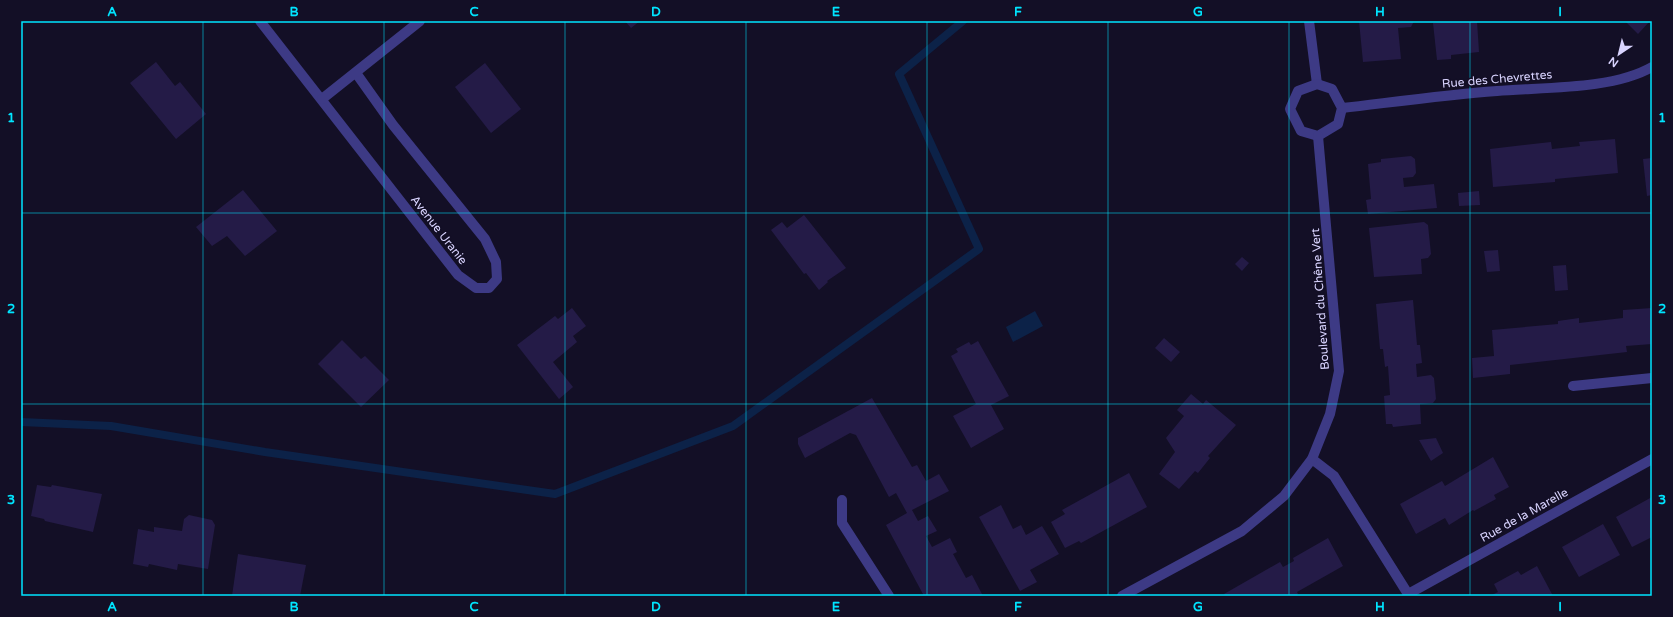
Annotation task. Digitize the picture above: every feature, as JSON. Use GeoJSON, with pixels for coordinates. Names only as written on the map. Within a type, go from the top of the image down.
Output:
{"type":"FeatureCollection","features":[{"type":"Feature","properties":{"kind":"street","name":"Avenue Uranie"},"geometry":{"type":"LineString","coordinates":[[260,21],[458,275],[476,288],[489,288],[497,279],[496,262],[485,238],[393,125],[356,73]]}},
{"type":"Feature","properties":{"kind":"street"},"geometry":{"type":"LineString","coordinates":[[322,99],[420,21]]}},
{"type":"Feature","properties":{"kind":"street"},"geometry":{"type":"LineString","coordinates":[[1309,21],[1317,84]]}},
{"type":"Feature","properties":{"kind":"street","name":"Rue des Chevrettes"},"geometry":{"type":"LineString","coordinates":[[1342,108],[1496,91],[1610,83],[1644,72],[1652,67]]}},
{"type":"Feature","properties":{"kind":"street"},"geometry":{"type":"LineString","coordinates":[[1317,84],[1332,89],[1342,108],[1338,124],[1318,136],[1300,131],[1290,109],[1298,91],[1317,84]]}},
{"type":"Feature","properties":{"kind":"street","name":"Boulevard du Chêne Vert"},"geometry":{"type":"LineString","coordinates":[[1122,596],[1242,531],[1284,496],[1312,459],[1330,414],[1340,371],[1318,136]]}},
{"type":"Feature","properties":{"kind":"street"},"geometry":{"type":"LineString","coordinates":[[1573,386],[1652,378]]}},
{"type":"Feature","properties":{"kind":"street","name":"Rue de la Marelle"},"geometry":{"type":"LineString","coordinates":[[1312,459],[1334,476],[1406,595],[1652,459]]}},
{"type":"Feature","properties":{"kind":"street"},"geometry":{"type":"LineString","coordinates":[[842,500],[842,523],[890,596]]}},
{"type":"Feature","properties":{"kind":"water"},"geometry":{"type":"Polygon","coordinates":[[[1035,311],[1043,326],[1013,342],[1006,327],[1035,311]]]}},
{"type":"Feature","properties":{"kind":"building"},"geometry":{"type":"Polygon","coordinates":[[[625,21],[640,21],[631,28],[625,21]]]}},
{"type":"Feature","properties":{"kind":"building"},"geometry":{"type":"Polygon","coordinates":[[[1359,21],[1414,21],[1411,27],[1398,28],[1401,59],[1363,62],[1359,21]]]}},
{"type":"Feature","properties":{"kind":"building"},"geometry":{"type":"Polygon","coordinates":[[[1450,21],[1477,21],[1479,52],[1451,55],[1451,59],[1437,60],[1433,23],[1450,21]]]}},
{"type":"Feature","properties":{"kind":"building"},"geometry":{"type":"Polygon","coordinates":[[[1625,21],[1650,21],[1638,34],[1625,21]]]}},
{"type":"Feature","properties":{"kind":"building"},"geometry":{"type":"Polygon","coordinates":[[[156,62],[175,86],[180,82],[206,114],[176,139],[130,83],[156,62]]]}},
{"type":"Feature","properties":{"kind":"building"},"geometry":{"type":"Polygon","coordinates":[[[485,63],[521,109],[491,133],[455,87],[485,63]]]}},
{"type":"Feature","properties":{"kind":"building"},"geometry":{"type":"Polygon","coordinates":[[[1615,139],[1618,173],[1555,179],[1555,182],[1493,187],[1490,149],[1551,142],[1552,149],[1580,146],[1579,142],[1615,139]]]}},
{"type":"Feature","properties":{"kind":"building"},"geometry":{"type":"Polygon","coordinates":[[[1411,156],[1415,159],[1416,173],[1413,177],[1403,178],[1404,187],[1434,184],[1437,208],[1368,214],[1366,200],[1371,199],[1368,164],[1381,162],[1381,159],[1411,156]]]}},
{"type":"Feature","properties":{"kind":"building"},"geometry":{"type":"Polygon","coordinates":[[[1652,158],[1652,195],[1647,196],[1643,159],[1652,158]]]}},
{"type":"Feature","properties":{"kind":"building"},"geometry":{"type":"Polygon","coordinates":[[[243,190],[277,231],[245,256],[227,236],[212,246],[196,227],[243,190]]]}},
{"type":"Feature","properties":{"kind":"building"},"geometry":{"type":"Polygon","coordinates":[[[1479,191],[1480,205],[1459,206],[1458,193],[1479,191]]]}},
{"type":"Feature","properties":{"kind":"building"},"geometry":{"type":"Polygon","coordinates":[[[804,215],[846,268],[827,281],[828,282],[819,290],[806,273],[804,274],[771,230],[782,222],[787,228],[804,215]]]}},
{"type":"Feature","properties":{"kind":"building"},"geometry":{"type":"Polygon","coordinates":[[[1424,222],[1428,225],[1431,254],[1428,258],[1421,259],[1422,274],[1374,277],[1369,228],[1424,222]]]}},
{"type":"Feature","properties":{"kind":"building"},"geometry":{"type":"Polygon","coordinates":[[[1498,250],[1500,271],[1487,272],[1484,251],[1498,250]]]}},
{"type":"Feature","properties":{"kind":"building"},"geometry":{"type":"Polygon","coordinates":[[[1242,257],[1249,263],[1242,271],[1235,264],[1242,257]]]}},
{"type":"Feature","properties":{"kind":"building"},"geometry":{"type":"Polygon","coordinates":[[[1566,265],[1568,290],[1555,291],[1553,266],[1566,265]]]}},
{"type":"Feature","properties":{"kind":"building"},"geometry":{"type":"Polygon","coordinates":[[[1413,300],[1417,345],[1420,345],[1422,363],[1416,364],[1417,377],[1431,375],[1434,378],[1436,399],[1433,403],[1420,404],[1421,424],[1393,427],[1392,424],[1386,424],[1384,396],[1390,395],[1388,366],[1385,367],[1383,349],[1380,349],[1376,304],[1413,300]]]}},
{"type":"Feature","properties":{"kind":"building"},"geometry":{"type":"Polygon","coordinates":[[[572,308],[586,326],[573,336],[577,342],[553,362],[573,387],[559,399],[517,345],[555,316],[558,319],[572,308]]]}},
{"type":"Feature","properties":{"kind":"building"},"geometry":{"type":"Polygon","coordinates":[[[1652,308],[1652,344],[1626,346],[1627,352],[1510,365],[1510,374],[1473,378],[1472,358],[1494,356],[1492,330],[1558,324],[1558,321],[1579,318],[1579,323],[1623,318],[1623,310],[1652,308]]]}},
{"type":"Feature","properties":{"kind":"building"},"geometry":{"type":"Polygon","coordinates":[[[1164,338],[1180,352],[1171,362],[1155,348],[1164,338]]]}},
{"type":"Feature","properties":{"kind":"building"},"geometry":{"type":"Polygon","coordinates":[[[342,340],[361,359],[365,356],[389,380],[361,407],[318,364],[342,340]]]}},
{"type":"Feature","properties":{"kind":"building"},"geometry":{"type":"Polygon","coordinates":[[[978,341],[1009,396],[991,405],[1004,429],[971,448],[953,416],[976,404],[951,356],[958,352],[956,349],[969,342],[971,345],[978,341]]]}},
{"type":"Feature","properties":{"kind":"building"},"geometry":{"type":"Polygon","coordinates":[[[1191,394],[1203,404],[1206,400],[1236,425],[1208,456],[1210,458],[1198,473],[1195,471],[1179,489],[1159,474],[1175,452],[1166,438],[1184,416],[1177,410],[1191,394]]]}},
{"type":"Feature","properties":{"kind":"building"},"geometry":{"type":"Polygon","coordinates":[[[872,398],[912,467],[917,465],[926,481],[939,474],[949,491],[912,510],[918,521],[928,516],[937,531],[926,536],[932,547],[950,538],[957,552],[953,554],[966,578],[972,575],[983,596],[924,596],[886,525],[907,513],[896,493],[889,497],[856,435],[850,433],[805,458],[798,444],[798,438],[872,398]]]}},
{"type":"Feature","properties":{"kind":"building"},"geometry":{"type":"Polygon","coordinates":[[[1436,438],[1443,453],[1431,461],[1419,440],[1436,438]]]}},
{"type":"Feature","properties":{"kind":"building"},"geometry":{"type":"Polygon","coordinates":[[[1493,457],[1509,487],[1494,495],[1496,499],[1474,511],[1473,510],[1449,525],[1445,518],[1416,534],[1400,504],[1442,481],[1445,486],[1493,457]]]}},
{"type":"Feature","properties":{"kind":"building"},"geometry":{"type":"Polygon","coordinates":[[[1129,473],[1147,507],[1081,543],[1079,541],[1065,548],[1051,522],[1065,514],[1062,510],[1129,473]]]}},
{"type":"Feature","properties":{"kind":"building"},"geometry":{"type":"Polygon","coordinates":[[[37,485],[51,487],[52,485],[102,494],[93,532],[45,521],[44,519],[31,516],[37,485]]]}},
{"type":"Feature","properties":{"kind":"building"},"geometry":{"type":"Polygon","coordinates":[[[1652,497],[1652,537],[1632,547],[1616,517],[1652,497]]]}},
{"type":"Feature","properties":{"kind":"building"},"geometry":{"type":"Polygon","coordinates":[[[1001,505],[1013,529],[1021,525],[1026,535],[1042,526],[1059,554],[1030,570],[1037,582],[1020,591],[979,517],[1001,505]]]}},
{"type":"Feature","properties":{"kind":"building"},"geometry":{"type":"Polygon","coordinates":[[[189,515],[212,520],[215,525],[208,569],[178,564],[177,570],[149,564],[148,567],[133,564],[138,529],[154,532],[154,527],[182,531],[184,519],[189,515]]]}},
{"type":"Feature","properties":{"kind":"building"},"geometry":{"type":"Polygon","coordinates":[[[1603,524],[1620,555],[1579,577],[1562,547],[1603,524]]]}},
{"type":"Feature","properties":{"kind":"building"},"geometry":{"type":"Polygon","coordinates":[[[1328,538],[1343,566],[1297,592],[1298,594],[1295,596],[1225,596],[1224,594],[1280,562],[1283,567],[1294,561],[1293,558],[1328,538]]]}},
{"type":"Feature","properties":{"kind":"building"},"geometry":{"type":"Polygon","coordinates":[[[238,554],[306,565],[300,596],[260,594],[260,596],[232,596],[238,554]]]}},
{"type":"Feature","properties":{"kind":"building"},"geometry":{"type":"Polygon","coordinates":[[[1537,566],[1553,596],[1490,596],[1498,592],[1494,584],[1518,571],[1521,575],[1537,566]]]}},
{"type":"Feature","properties":{"kind":"waterway"},"geometry":{"type":"LineString","coordinates":[[21,422],[111,426],[265,452],[555,494],[733,426],[979,249],[899,74],[963,21]]}}]}
